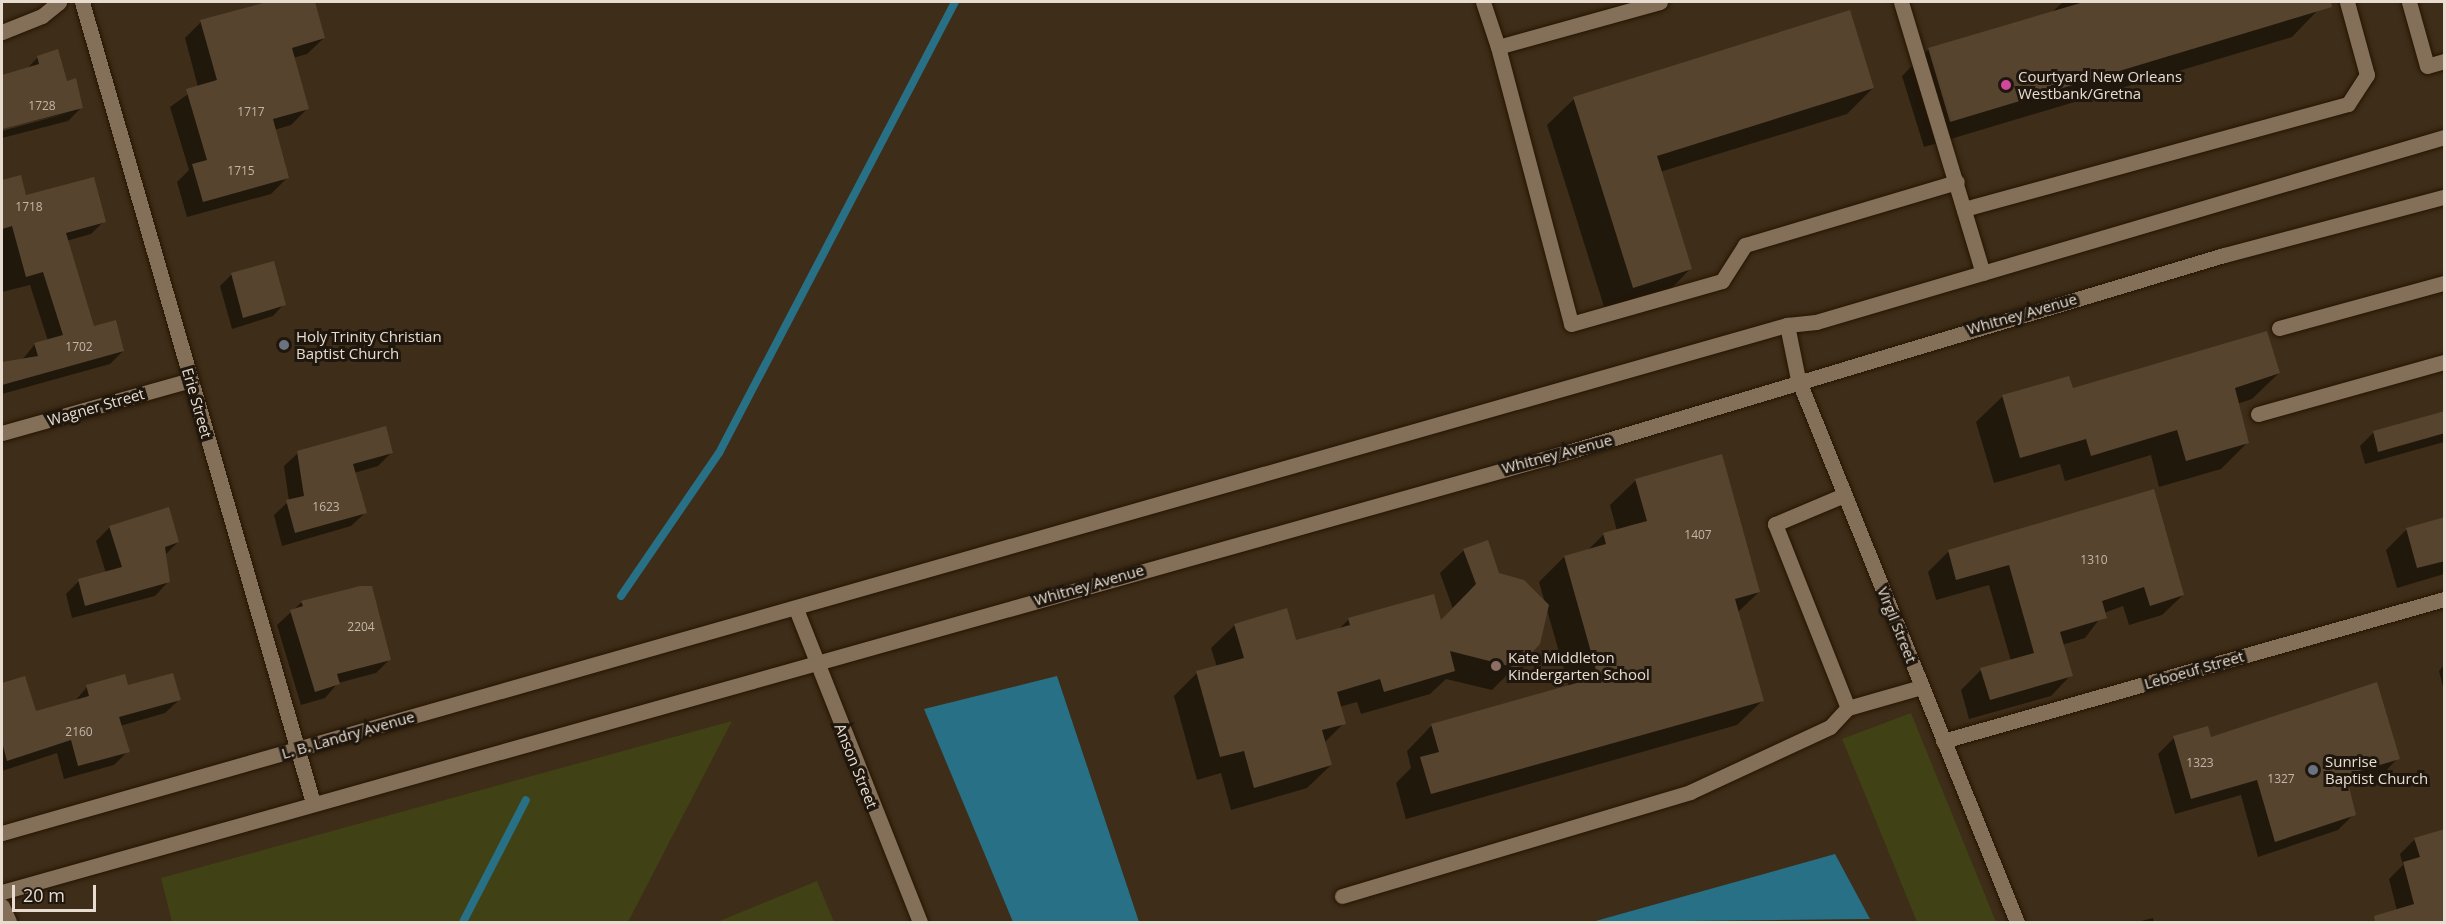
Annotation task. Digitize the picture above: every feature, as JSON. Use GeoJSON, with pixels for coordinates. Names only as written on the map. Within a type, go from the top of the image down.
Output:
{"type":"FeatureCollection","features":[{"type":"Feature","properties":{"kind":"street"},"geometry":{"type":"LineString","coordinates":[[2,32],[42,15],[59,2]]}},
{"type":"Feature","properties":{"kind":"street","name":"Erie Street"},"geometry":{"type":"LineString","coordinates":[[82,2],[295,749],[313,803]]}},
{"type":"Feature","properties":{"kind":"street"},"geometry":{"type":"LineString","coordinates":[[1483,2],[1498,47],[1571,324],[1722,281],[1745,245],[1957,182]]}},
{"type":"Feature","properties":{"kind":"street"},"geometry":{"type":"LineString","coordinates":[[1498,47],[1660,2]]}},
{"type":"Feature","properties":{"kind":"street"},"geometry":{"type":"LineString","coordinates":[[1901,2],[1983,273]]}},
{"type":"Feature","properties":{"kind":"street"},"geometry":{"type":"LineString","coordinates":[[1964,209],[2348,104],[2367,75],[2347,2]]}},
{"type":"Feature","properties":{"kind":"street"},"geometry":{"type":"LineString","coordinates":[[2409,2],[2427,66],[2445,61]]}},
{"type":"Feature","properties":{"kind":"street"},"geometry":{"type":"LineString","coordinates":[[796,609],[1787,325],[1983,273],[2445,137]]}},
{"type":"Feature","properties":{"kind":"street","name":"Whitney Avenue"},"geometry":{"type":"LineString","coordinates":[[313,803],[1657,426],[1798,379],[2445,197]]}},
{"type":"Feature","properties":{"kind":"street"},"geometry":{"type":"LineString","coordinates":[[2279,328],[2445,283]]}},
{"type":"Feature","properties":{"kind":"street","name":"Virgil Street"},"geometry":{"type":"LineString","coordinates":[[1787,325],[1798,379],[2017,922]]}},
{"type":"Feature","properties":{"kind":"street"},"geometry":{"type":"LineString","coordinates":[[2258,414],[2445,362]]}},
{"type":"Feature","properties":{"kind":"street","name":"Wagner Street"},"geometry":{"type":"LineString","coordinates":[[2,433],[190,380]]}},
{"type":"Feature","properties":{"kind":"street"},"geometry":{"type":"LineString","coordinates":[[1844,495],[1775,524],[1848,708]]}},
{"type":"Feature","properties":{"kind":"street","name":"Leboeuf Street"},"geometry":{"type":"LineString","coordinates":[[1943,741],[2445,598]]}},
{"type":"Feature","properties":{"kind":"street","name":"L. B. Landry Avenue"},"geometry":{"type":"LineString","coordinates":[[2,833],[796,609]]}},
{"type":"Feature","properties":{"kind":"street","name":"Anson Street"},"geometry":{"type":"LineString","coordinates":[[796,609],[814,662],[920,922]]}},
{"type":"Feature","properties":{"kind":"street"},"geometry":{"type":"LineString","coordinates":[[1342,896],[1690,792],[1830,727],[1848,708],[1922,687]]}},
{"type":"Feature","properties":{"kind":"street"},"geometry":{"type":"LineString","coordinates":[[2,892],[313,803]]}},
{"type":"Feature","properties":{"kind":"street"},"geometry":{"type":"LineString","coordinates":[[2,906],[9,922]]}},
{"type":"Feature","properties":{"kind":"shaded area"},"geometry":{"type":"Polygon","coordinates":[[[1911,713],[1996,922],[1917,922],[1842,739],[1911,713]]]}},
{"type":"Feature","properties":{"kind":"shaded area"},"geometry":{"type":"Polygon","coordinates":[[[732,721],[628,922],[172,922],[161,878],[732,721]]]}},
{"type":"Feature","properties":{"kind":"shaded area"},"geometry":{"type":"Polygon","coordinates":[[[817,881],[834,922],[717,922],[817,881]]]}},
{"type":"Feature","properties":{"kind":"water"},"geometry":{"type":"Polygon","coordinates":[[[1057,676],[1139,922],[1013,922],[924,709],[1057,676]]]}},
{"type":"Feature","properties":{"kind":"water"},"geometry":{"type":"Polygon","coordinates":[[[1835,854],[1870,919],[1592,922],[1835,854]]]}},
{"type":"Feature","properties":{"kind":"building"},"geometry":{"type":"Polygon","coordinates":[[[267,2],[315,2],[325,38],[292,48],[309,109],[273,119],[289,178],[203,202],[192,164],[207,160],[186,89],[217,80],[200,20],[267,2]]]}},
{"type":"Feature","properties":{"kind":"building","name":"Courtyard New Orleans Westbank/Gretna"},"geometry":{"type":"Polygon","coordinates":[[[2084,2],[2331,2],[2332,7],[1950,122],[1928,48],[2084,2]]]}},
{"type":"Feature","properties":{"kind":"building"},"geometry":{"type":"Polygon","coordinates":[[[1850,10],[1874,88],[1657,156],[1692,269],[1633,288],[1573,97],[1850,10]]]}},
{"type":"Feature","properties":{"kind":"building"},"geometry":{"type":"Polygon","coordinates":[[[58,49],[67,81],[76,78],[83,108],[2,129],[2,75],[39,64],[37,56],[58,49]]]}},
{"type":"Feature","properties":{"kind":"building"},"geometry":{"type":"Polygon","coordinates":[[[21,175],[26,195],[94,177],[106,222],[66,233],[94,326],[116,320],[124,351],[2,385],[2,362],[38,356],[34,343],[63,335],[43,272],[26,277],[12,226],[2,229],[2,180],[21,175]]]}},
{"type":"Feature","properties":{"kind":"building"},"geometry":{"type":"Polygon","coordinates":[[[274,261],[286,305],[243,318],[231,273],[274,261]]]}},
{"type":"Feature","properties":{"kind":"building"},"geometry":{"type":"Polygon","coordinates":[[[2267,331],[2280,373],[2235,388],[2249,443],[2186,461],[2177,430],[2091,456],[2086,439],[2020,458],[2002,395],[2069,376],[2073,388],[2267,331]]]}},
{"type":"Feature","properties":{"kind":"building"},"geometry":{"type":"Polygon","coordinates":[[[2445,411],[2445,433],[2378,452],[2373,431],[2445,411]]]}},
{"type":"Feature","properties":{"kind":"building"},"geometry":{"type":"Polygon","coordinates":[[[386,426],[393,453],[353,464],[367,513],[295,533],[286,500],[304,496],[297,451],[386,426]]]}},
{"type":"Feature","properties":{"kind":"building"},"geometry":{"type":"Polygon","coordinates":[[[1722,454],[1760,592],[1735,599],[1764,701],[1431,794],[1420,757],[1439,752],[1431,724],[1598,677],[1564,556],[1606,544],[1603,533],[1647,521],[1635,479],[1722,454]]]}},
{"type":"Feature","properties":{"kind":"building"},"geometry":{"type":"Polygon","coordinates":[[[2154,489],[2184,595],[2150,606],[2144,587],[2102,601],[2107,618],[2060,632],[2073,676],[1990,700],[1980,668],[2034,653],[2009,565],[1956,580],[1948,550],[2154,489]]]}},
{"type":"Feature","properties":{"kind":"building"},"geometry":{"type":"Polygon","coordinates":[[[169,507],[179,542],[165,547],[170,582],[85,606],[78,579],[122,567],[109,526],[169,507]]]}},
{"type":"Feature","properties":{"kind":"building"},"geometry":{"type":"Polygon","coordinates":[[[2445,517],[2445,561],[2417,568],[2406,528],[2445,517]]]}},
{"type":"Feature","properties":{"kind":"building"},"geometry":{"type":"Polygon","coordinates":[[[1488,540],[1499,573],[1524,580],[1549,605],[1540,644],[1517,668],[1450,651],[1455,671],[1384,692],[1380,679],[1337,692],[1346,724],[1322,730],[1332,765],[1254,788],[1244,751],[1220,757],[1196,671],[1244,658],[1234,624],[1287,608],[1296,640],[1350,625],[1348,618],[1434,594],[1441,620],[1476,584],[1463,549],[1488,540]]]}},
{"type":"Feature","properties":{"kind":"building"},"geometry":{"type":"Polygon","coordinates":[[[360,586],[372,586],[391,660],[337,674],[340,684],[315,692],[290,610],[303,606],[301,601],[360,586]]]}},
{"type":"Feature","properties":{"kind":"building"},"geometry":{"type":"Polygon","coordinates":[[[173,673],[181,700],[119,717],[130,752],[78,766],[71,740],[7,761],[2,742],[2,683],[25,676],[36,711],[89,696],[86,685],[125,674],[128,685],[173,673]]]}},
{"type":"Feature","properties":{"kind":"building"},"geometry":{"type":"Polygon","coordinates":[[[2377,682],[2400,759],[2346,775],[2356,815],[2275,842],[2257,780],[2191,799],[2173,736],[2208,726],[2211,737],[2377,682]]]}},
{"type":"Feature","properties":{"kind":"building"},"geometry":{"type":"Polygon","coordinates":[[[2445,829],[2445,922],[2375,922],[2374,916],[2414,904],[2403,862],[2420,857],[2414,838],[2445,829]]]}},
{"type":"Feature","properties":{"kind":"waterway"},"geometry":{"type":"LineString","coordinates":[[621,596],[719,453],[955,2]]}},
{"type":"Feature","properties":{"kind":"waterway"},"geometry":{"type":"LineString","coordinates":[[463,922],[526,800]]}},
{"type":"Feature","properties":{"kind":"place","name":"Courtyard New Orleans Westbank/Gretna"},"geometry":{"type":"Point","coordinates":[2006,85]}},
{"type":"Feature","properties":{"kind":"place","name":"Holy Trinity Christian Baptist Church"},"geometry":{"type":"Point","coordinates":[284,345]}},
{"type":"Feature","properties":{"kind":"place","name":"Kate Middleton Kindergarten School"},"geometry":{"type":"Point","coordinates":[1496,666]}},
{"type":"Feature","properties":{"kind":"place","name":"Sunrise Baptist Church"},"geometry":{"type":"Point","coordinates":[2313,770]}}]}
